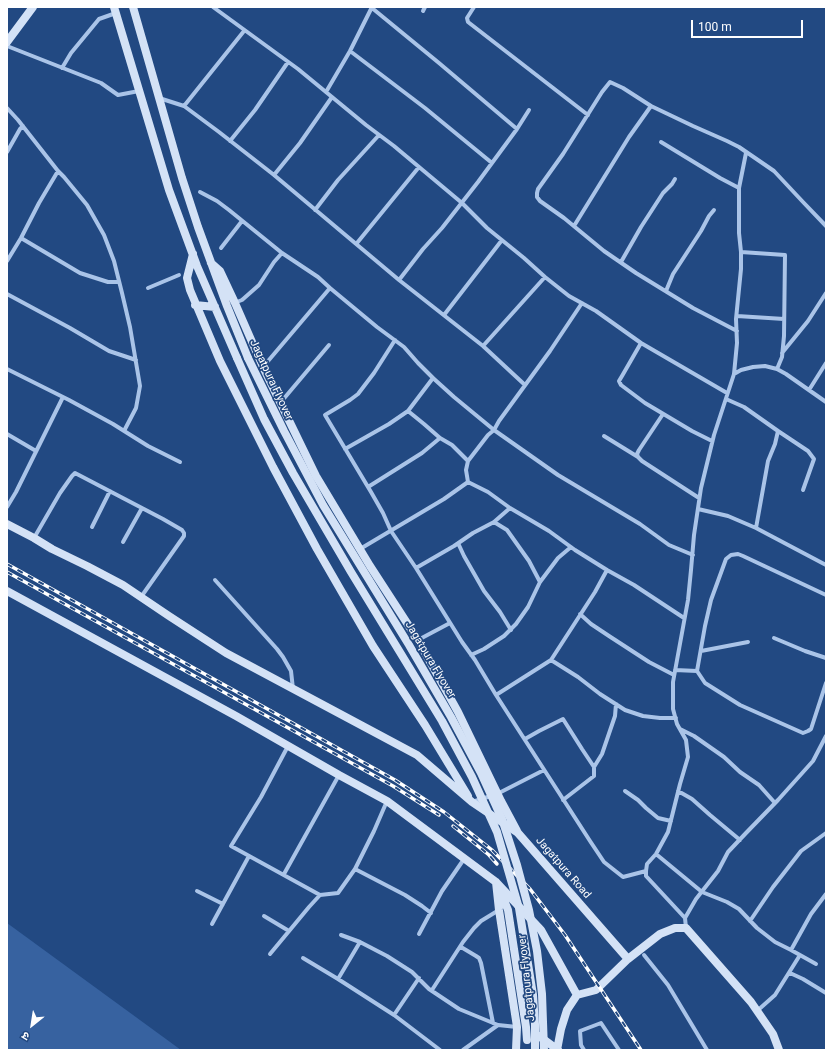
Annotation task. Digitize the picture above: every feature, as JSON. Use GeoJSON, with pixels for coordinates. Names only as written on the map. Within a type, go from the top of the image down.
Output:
{"type":"FeatureCollection","features":[{"type":"Feature","properties":{"kind":"main road"},"geometry":{"type":"LineString","coordinates":[[7,42],[33,7]]}},
{"type":"Feature","properties":{"kind":"main road","name":"Jagatpura Flyover"},"geometry":{"type":"LineString","coordinates":[[134,7],[182,178],[211,263],[248,358],[323,505],[451,717],[481,773],[502,819],[525,895],[537,951],[542,1001],[544,1050]]}},
{"type":"Feature","properties":{"kind":"main road","name":"Jagatpura Flyover"},"geometry":{"type":"LineString","coordinates":[[115,10],[170,190],[193,254],[264,418],[293,473],[442,722],[472,777],[497,832],[519,908],[533,995],[535,1050]]}},
{"type":"Feature","properties":{"kind":"main road"},"geometry":{"type":"LineString","coordinates":[[193,254],[187,278],[190,290],[220,361],[273,467],[373,646],[425,725],[472,802]]}},
{"type":"Feature","properties":{"kind":"main road"},"geometry":{"type":"LineString","coordinates":[[211,263],[220,271],[263,367],[316,476],[370,566],[418,640],[458,712],[497,794],[518,833]]}},
{"type":"Feature","properties":{"kind":"main road"},"geometry":{"type":"LineString","coordinates":[[196,305],[215,307]]}},
{"type":"Feature","properties":{"kind":"main road","name":"Jagatpura Road"},"geometry":{"type":"LineString","coordinates":[[7,524],[34,538],[52,550],[123,585],[226,653],[417,755],[472,802],[518,833],[628,959]]}},
{"type":"Feature","properties":{"kind":"main road"},"geometry":{"type":"LineString","coordinates":[[7,591],[236,716],[387,801],[496,882],[541,930],[577,995]]}},
{"type":"Feature","properties":{"kind":"main road"},"geometry":{"type":"LineString","coordinates":[[496,882],[517,1027],[516,1050]]}},
{"type":"Feature","properties":{"kind":"main road"},"geometry":{"type":"LineString","coordinates":[[496,882],[508,910],[527,1040]]}},
{"type":"Feature","properties":{"kind":"main road"},"geometry":{"type":"LineString","coordinates":[[517,1027],[526,1027],[558,1050],[561,1029],[567,1010],[577,995],[596,990],[628,959],[660,934],[675,928],[686,928],[751,1002],[773,1034],[779,1050]]}},
{"type":"Feature","properties":{"kind":"main road"},"geometry":{"type":"LineString","coordinates":[[517,1036],[527,1040],[540,1050]]}},
{"type":"Feature","properties":{"kind":"street"},"geometry":{"type":"LineString","coordinates":[[213,7],[288,62],[419,167],[462,203],[487,228],[569,296],[596,311],[642,344],[727,394]]}},
{"type":"Feature","properties":{"kind":"street"},"geometry":{"type":"LineString","coordinates":[[474,7],[467,18],[468,22],[588,115]]}},
{"type":"Feature","properties":{"kind":"street"},"geometry":{"type":"LineString","coordinates":[[326,92],[350,51],[372,8],[517,129]]}},
{"type":"Feature","properties":{"kind":"street"},"geometry":{"type":"LineString","coordinates":[[62,68],[71,53],[99,19],[115,10]]}},
{"type":"Feature","properties":{"kind":"street"},"geometry":{"type":"LineString","coordinates":[[184,106],[244,31]]}},
{"type":"Feature","properties":{"kind":"street"},"geometry":{"type":"LineString","coordinates":[[7,46],[100,83],[118,95],[139,91]]}},
{"type":"Feature","properties":{"kind":"street"},"geometry":{"type":"LineString","coordinates":[[350,51],[425,108],[492,163]]}},
{"type":"Feature","properties":{"kind":"street"},"geometry":{"type":"LineString","coordinates":[[230,141],[255,110],[288,62]]}},
{"type":"Feature","properties":{"kind":"street"},"geometry":{"type":"LineString","coordinates":[[737,331],[693,308],[620,262],[540,201],[537,197],[537,193],[610,82],[623,88],[650,106],[739,147],[774,171],[826,226]]}},
{"type":"Feature","properties":{"kind":"street"},"geometry":{"type":"LineString","coordinates":[[274,175],[300,143],[332,97]]}},
{"type":"Feature","properties":{"kind":"street"},"geometry":{"type":"LineString","coordinates":[[159,98],[184,106],[274,175],[399,280],[483,346],[525,385]]}},
{"type":"Feature","properties":{"kind":"street"},"geometry":{"type":"LineString","coordinates":[[574,226],[650,106]]}},
{"type":"Feature","properties":{"kind":"street"},"geometry":{"type":"LineString","coordinates":[[7,108],[87,205],[104,235],[114,260],[130,327],[140,386],[136,408],[124,431]]}},
{"type":"Feature","properties":{"kind":"street"},"geometry":{"type":"LineString","coordinates":[[399,280],[462,203],[517,129],[529,110]]}},
{"type":"Feature","properties":{"kind":"street"},"geometry":{"type":"LineString","coordinates":[[7,152],[20,128],[23,126]]}},
{"type":"Feature","properties":{"kind":"street"},"geometry":{"type":"LineString","coordinates":[[315,210],[338,180],[379,135]]}},
{"type":"Feature","properties":{"kind":"street"},"geometry":{"type":"LineString","coordinates":[[661,142],[720,178],[740,188]]}},
{"type":"Feature","properties":{"kind":"street"},"geometry":{"type":"LineString","coordinates":[[685,918],[646,876],[646,871],[647,864],[656,854],[668,832],[688,757],[686,740],[677,724],[673,709],[673,682],[689,593],[700,498],[712,441],[734,374],[741,269],[739,213],[740,188],[746,153]]}},
{"type":"Feature","properties":{"kind":"street"},"geometry":{"type":"LineString","coordinates":[[357,244],[419,167]]}},
{"type":"Feature","properties":{"kind":"street"},"geometry":{"type":"LineString","coordinates":[[7,261],[58,171]]}},
{"type":"Feature","properties":{"kind":"street"},"geometry":{"type":"LineString","coordinates":[[620,262],[662,193],[672,184],[675,179]]}},
{"type":"Feature","properties":{"kind":"street"},"geometry":{"type":"LineString","coordinates":[[200,192],[217,201],[282,252],[318,277],[404,347],[433,378],[494,430],[558,475],[640,524],[668,545],[693,555]]}},
{"type":"Feature","properties":{"kind":"street"},"geometry":{"type":"LineString","coordinates":[[666,291],[673,274],[714,210]]}},
{"type":"Feature","properties":{"kind":"street"},"geometry":{"type":"LineString","coordinates":[[221,248],[242,221]]}},
{"type":"Feature","properties":{"kind":"street"},"geometry":{"type":"LineString","coordinates":[[21,238],[80,273],[108,282],[120,282]]}},
{"type":"Feature","properties":{"kind":"street"},"geometry":{"type":"LineString","coordinates":[[444,315],[502,240]]}},
{"type":"Feature","properties":{"kind":"street"},"geometry":{"type":"LineString","coordinates":[[227,306],[242,300],[259,285],[282,252]]}},
{"type":"Feature","properties":{"kind":"street"},"geometry":{"type":"LineString","coordinates":[[741,252],[785,255],[782,357],[777,368]]}},
{"type":"Feature","properties":{"kind":"street"},"geometry":{"type":"LineString","coordinates":[[148,288],[179,275]]}},
{"type":"Feature","properties":{"kind":"street"},"geometry":{"type":"LineString","coordinates":[[483,346],[545,277]]}},
{"type":"Feature","properties":{"kind":"street"},"geometry":{"type":"LineString","coordinates":[[263,367],[330,288]]}},
{"type":"Feature","properties":{"kind":"street"},"geometry":{"type":"LineString","coordinates":[[782,353],[808,320],[826,293]]}},
{"type":"Feature","properties":{"kind":"street"},"geometry":{"type":"LineString","coordinates":[[7,294],[109,351],[136,360]]}},
{"type":"Feature","properties":{"kind":"street"},"geometry":{"type":"LineString","coordinates":[[468,482],[466,470],[468,461],[488,435],[494,430],[582,303]]}},
{"type":"Feature","properties":{"kind":"street"},"geometry":{"type":"LineString","coordinates":[[737,316],[784,319]]}},
{"type":"Feature","properties":{"kind":"street"},"geometry":{"type":"LineString","coordinates":[[395,340],[374,373],[358,394],[325,415],[383,513],[391,531],[604,862],[623,877],[646,871]]}},
{"type":"Feature","properties":{"kind":"street"},"geometry":{"type":"LineString","coordinates":[[642,344],[628,364],[619,381],[621,385],[645,403],[712,441]]}},
{"type":"Feature","properties":{"kind":"street"},"geometry":{"type":"LineString","coordinates":[[281,402],[329,345]]}},
{"type":"Feature","properties":{"kind":"street"},"geometry":{"type":"LineString","coordinates":[[809,390],[826,363]]}},
{"type":"Feature","properties":{"kind":"street"},"geometry":{"type":"LineString","coordinates":[[734,374],[753,367],[765,366],[777,368],[826,402]]}},
{"type":"Feature","properties":{"kind":"street"},"geometry":{"type":"LineString","coordinates":[[7,369],[64,397],[148,446],[180,462]]}},
{"type":"Feature","properties":{"kind":"street"},"geometry":{"type":"LineString","coordinates":[[345,449],[389,424],[408,411],[433,378]]}},
{"type":"Feature","properties":{"kind":"street"},"geometry":{"type":"LineString","coordinates":[[7,507],[64,397]]}},
{"type":"Feature","properties":{"kind":"street"},"geometry":{"type":"LineString","coordinates":[[726,399],[744,407],[808,451],[814,459],[803,490]]}},
{"type":"Feature","properties":{"kind":"street"},"geometry":{"type":"LineString","coordinates":[[408,411],[440,438],[452,445],[468,461]]}},
{"type":"Feature","properties":{"kind":"street"},"geometry":{"type":"LineString","coordinates":[[638,457],[637,454],[639,450],[663,414]]}},
{"type":"Feature","properties":{"kind":"street"},"geometry":{"type":"LineString","coordinates":[[756,528],[768,461],[775,444],[778,431]]}},
{"type":"Feature","properties":{"kind":"street"},"geometry":{"type":"LineString","coordinates":[[7,434],[36,451]]}},
{"type":"Feature","properties":{"kind":"street"},"geometry":{"type":"LineString","coordinates":[[604,436],[638,457],[648,466],[700,498]]}},
{"type":"Feature","properties":{"kind":"street"},"geometry":{"type":"LineString","coordinates":[[368,487],[422,453],[440,438]]}},
{"type":"Feature","properties":{"kind":"street"},"geometry":{"type":"LineString","coordinates":[[34,538],[60,493],[73,474],[77,473],[182,530],[184,536],[141,598]]}},
{"type":"Feature","properties":{"kind":"street"},"geometry":{"type":"LineString","coordinates":[[360,549],[444,499],[468,482]]}},
{"type":"Feature","properties":{"kind":"street"},"geometry":{"type":"LineString","coordinates":[[468,482],[488,492],[510,508],[549,531],[571,547],[634,585],[684,618]]}},
{"type":"Feature","properties":{"kind":"street"},"geometry":{"type":"LineString","coordinates":[[92,527],[110,491]]}},
{"type":"Feature","properties":{"kind":"street"},"geometry":{"type":"LineString","coordinates":[[123,542],[142,508]]}},
{"type":"Feature","properties":{"kind":"street"},"geometry":{"type":"LineString","coordinates":[[416,568],[494,522],[510,508]]}},
{"type":"Feature","properties":{"kind":"street"},"geometry":{"type":"LineString","coordinates":[[698,509],[728,516],[756,528],[826,565]]}},
{"type":"Feature","properties":{"kind":"street"},"geometry":{"type":"LineString","coordinates":[[494,522],[507,530],[529,561],[540,582]]}},
{"type":"Feature","properties":{"kind":"street"},"geometry":{"type":"LineString","coordinates":[[458,543],[484,591],[500,612],[511,630]]}},
{"type":"Feature","properties":{"kind":"street"},"geometry":{"type":"LineString","coordinates":[[471,655],[497,641],[511,630],[528,607],[540,582],[558,558],[571,547]]}},
{"type":"Feature","properties":{"kind":"street"},"geometry":{"type":"LineString","coordinates":[[826,595],[743,556],[738,554],[732,555],[726,559],[711,600],[697,671],[705,683],[740,705],[803,732],[810,729],[826,683]]}},
{"type":"Feature","properties":{"kind":"street"},"geometry":{"type":"LineString","coordinates":[[496,694],[551,660],[595,592],[607,570]]}},
{"type":"Feature","properties":{"kind":"street"},"geometry":{"type":"LineString","coordinates":[[215,580],[283,657],[291,671],[293,690]]}},
{"type":"Feature","properties":{"kind":"street"},"geometry":{"type":"LineString","coordinates":[[580,614],[591,624],[649,662],[674,673],[697,671]]}},
{"type":"Feature","properties":{"kind":"street"},"geometry":{"type":"LineString","coordinates":[[418,640],[450,623]]}},
{"type":"Feature","properties":{"kind":"street"},"geometry":{"type":"LineString","coordinates":[[774,638],[826,658]]}},
{"type":"Feature","properties":{"kind":"street"},"geometry":{"type":"LineString","coordinates":[[701,651],[748,642]]}},
{"type":"Feature","properties":{"kind":"street"},"geometry":{"type":"LineString","coordinates":[[551,660],[625,710],[643,716],[676,718]]}},
{"type":"Feature","properties":{"kind":"street"},"geometry":{"type":"LineString","coordinates":[[563,800],[594,776],[594,767],[602,754],[615,716],[616,704]]}},
{"type":"Feature","properties":{"kind":"street"},"geometry":{"type":"LineString","coordinates":[[525,739],[563,719],[594,767]]}},
{"type":"Feature","properties":{"kind":"street"},"geometry":{"type":"LineString","coordinates":[[680,729],[694,736],[724,757],[740,772],[759,784],[775,803]]}},
{"type":"Feature","properties":{"kind":"street"},"geometry":{"type":"LineString","coordinates":[[686,928],[685,918],[696,900],[718,871],[728,852],[813,761],[826,736]]}},
{"type":"Feature","properties":{"kind":"street"},"geometry":{"type":"LineString","coordinates":[[821,745],[826,749]]}},
{"type":"Feature","properties":{"kind":"street"},"geometry":{"type":"LineString","coordinates":[[288,746],[261,797],[231,846],[320,895],[338,893],[355,869],[387,801]]}},
{"type":"Feature","properties":{"kind":"street"},"geometry":{"type":"LineString","coordinates":[[472,802],[497,794],[544,770]]}},
{"type":"Feature","properties":{"kind":"street"},"geometry":{"type":"LineString","coordinates":[[284,874],[339,775]]}},
{"type":"Feature","properties":{"kind":"street"},"geometry":{"type":"LineString","coordinates":[[625,791],[638,800],[658,818],[671,821]]}},
{"type":"Feature","properties":{"kind":"street"},"geometry":{"type":"LineString","coordinates":[[678,791],[692,799],[740,840]]}},
{"type":"Feature","properties":{"kind":"street"},"geometry":{"type":"LineString","coordinates":[[750,921],[773,887],[801,851],[826,833]]}},
{"type":"Feature","properties":{"kind":"street"},"geometry":{"type":"LineString","coordinates":[[656,854],[702,892],[727,902],[739,909],[757,928],[775,942],[816,964]]}},
{"type":"Feature","properties":{"kind":"street"},"geometry":{"type":"LineString","coordinates":[[212,924],[249,856]]}},
{"type":"Feature","properties":{"kind":"street"},"geometry":{"type":"LineString","coordinates":[[419,934],[446,885],[464,859]]}},
{"type":"Feature","properties":{"kind":"street"},"geometry":{"type":"LineString","coordinates":[[355,869],[405,895],[431,913]]}},
{"type":"Feature","properties":{"kind":"street"},"geometry":{"type":"LineString","coordinates":[[197,891],[223,904]]}},
{"type":"Feature","properties":{"kind":"street"},"geometry":{"type":"LineString","coordinates":[[791,950],[811,914],[826,894]]}},
{"type":"Feature","properties":{"kind":"street"},"geometry":{"type":"LineString","coordinates":[[270,954],[320,895]]}},
{"type":"Feature","properties":{"kind":"street"},"geometry":{"type":"LineString","coordinates":[[432,990],[463,942],[474,928],[481,921],[499,910]]}},
{"type":"Feature","properties":{"kind":"street"},"geometry":{"type":"LineString","coordinates":[[264,916],[289,931]]}},
{"type":"Feature","properties":{"kind":"street"},"geometry":{"type":"LineString","coordinates":[[341,935],[360,942],[387,956],[412,972],[432,990],[459,1009],[498,1025],[517,1027]]}},
{"type":"Feature","properties":{"kind":"street"},"geometry":{"type":"LineString","coordinates":[[338,978],[360,942]]}},
{"type":"Feature","properties":{"kind":"street"},"geometry":{"type":"LineString","coordinates":[[461,947],[479,958],[493,1023]]}},
{"type":"Feature","properties":{"kind":"street"},"geometry":{"type":"LineString","coordinates":[[644,955],[668,985],[707,1050]]}},
{"type":"Feature","properties":{"kind":"street"},"geometry":{"type":"LineString","coordinates":[[757,1011],[775,995],[800,955]]}},
{"type":"Feature","properties":{"kind":"street"},"geometry":{"type":"LineString","coordinates":[[303,958],[338,978],[394,1015],[440,1050]]}},
{"type":"Feature","properties":{"kind":"street"},"geometry":{"type":"LineString","coordinates":[[790,973],[804,979],[826,993]]}},
{"type":"Feature","properties":{"kind":"street"},"geometry":{"type":"LineString","coordinates":[[394,1015],[419,978]]}},
{"type":"Feature","properties":{"kind":"street"},"geometry":{"type":"LineString","coordinates":[[584,1050],[581,1046],[580,1031],[601,1023],[619,1050]]}},
{"type":"Feature","properties":{"kind":"street"},"geometry":{"type":"LineString","coordinates":[[463,1050],[498,1025]]}},
{"type":"Feature","properties":{"kind":"shaded area"},"geometry":{"type":"Polygon","coordinates":[[[7,923],[181,1050],[7,1050],[7,923]]]}},
{"type":"Feature","properties":{"kind":"railway"},"geometry":{"type":"LineString","coordinates":[[7,564],[395,780],[444,812],[492,850],[530,889],[565,935],[641,1050]]}},
{"type":"Feature","properties":{"kind":"railway"},"geometry":{"type":"LineString","coordinates":[[7,572],[393,786],[439,815]]}},
{"type":"Feature","properties":{"kind":"railway"},"geometry":{"type":"LineString","coordinates":[[453,826],[489,855],[497,864]]}}]}
